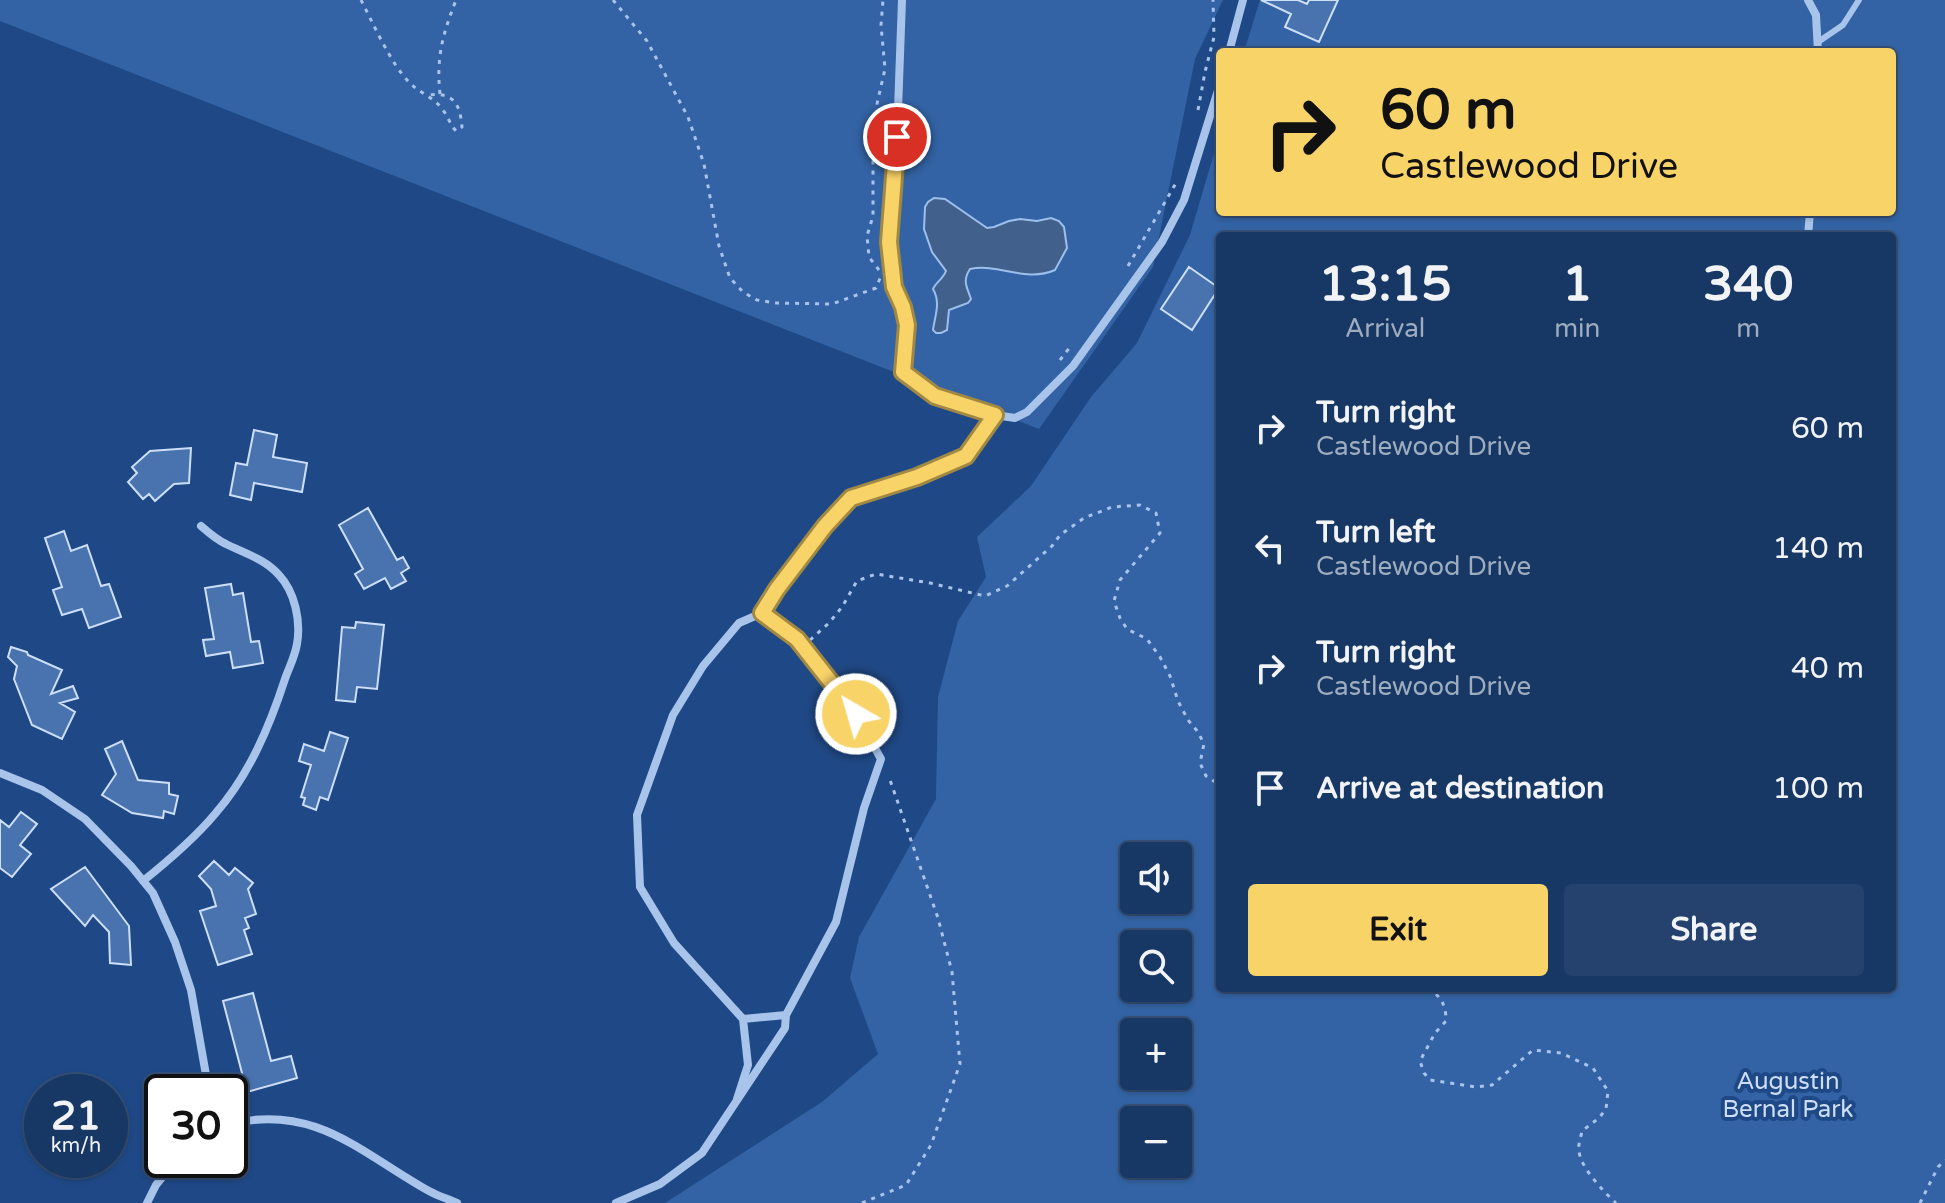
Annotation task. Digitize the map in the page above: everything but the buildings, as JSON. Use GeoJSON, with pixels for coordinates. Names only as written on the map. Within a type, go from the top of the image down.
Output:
{"type":"FeatureCollection","features":[{"type":"Feature","properties":{"kind":"street"},"geometry":{"type":"LineString","coordinates":[[902,0],[896,165],[889,242],[894,287],[907,325],[903,372],[935,396],[995,415],[1015,418],[1027,412],[1073,366],[1162,242],[1184,200],[1216,97]]}},
{"type":"Feature","properties":{"kind":"street"},"geometry":{"type":"LineString","coordinates":[[1230,48],[1243,0]]}},
{"type":"Feature","properties":{"kind":"street"},"geometry":{"type":"LineString","coordinates":[[1808,0],[1816,15],[1818,48]]}},
{"type":"Feature","properties":{"kind":"street"},"geometry":{"type":"LineString","coordinates":[[143,881],[173,857],[214,815],[239,783],[274,714],[297,644],[293,598],[279,575],[255,557],[223,543],[201,526]]}},
{"type":"Feature","properties":{"kind":"street"},"geometry":{"type":"LineString","coordinates":[[616,1203],[660,1184],[702,1153],[785,1028],[786,1015],[836,922],[864,808],[881,759],[856,714],[797,639],[762,613],[739,623],[703,666],[673,715],[637,815],[640,887],[674,943],[743,1019],[748,1065],[737,1099]]}},
{"type":"Feature","properties":{"kind":"street"},"geometry":{"type":"LineString","coordinates":[[0,773],[42,790],[85,819],[153,893],[175,942],[191,990],[206,1074]]}},
{"type":"Feature","properties":{"kind":"street"},"geometry":{"type":"LineString","coordinates":[[743,1019],[786,1015]]}},
{"type":"Feature","properties":{"kind":"street"},"geometry":{"type":"LineString","coordinates":[[248,1122],[283,1119],[340,1135],[430,1191],[457,1203]]}},
{"type":"Feature","properties":{"kind":"street"},"geometry":{"type":"LineString","coordinates":[[147,1203],[162,1178]]}},
{"type":"Feature","properties":{"kind":"lane"},"geometry":{"type":"LineString","coordinates":[[1818,42],[1843,25],[1859,0]]}},
{"type":"Feature","properties":{"kind":"lane"},"geometry":{"type":"LineString","coordinates":[[762,613],[825,526],[851,498],[917,477],[966,456],[995,415]]}},
{"type":"Feature","properties":{"kind":"path"},"geometry":{"type":"LineString","coordinates":[[361,0],[410,84],[428,95],[443,110],[456,131],[462,127],[461,111],[453,99],[440,94],[428,95]]}},
{"type":"Feature","properties":{"kind":"path"},"geometry":{"type":"LineString","coordinates":[[440,94],[437,71],[441,44],[456,0]]}},
{"type":"Feature","properties":{"kind":"path"},"geometry":{"type":"LineString","coordinates":[[613,0],[647,41],[688,117],[704,164],[719,246],[730,278],[743,292],[757,300],[776,303],[832,304],[876,288],[882,274]]}},
{"type":"Feature","properties":{"kind":"path"},"geometry":{"type":"LineString","coordinates":[[883,0],[881,25],[885,69],[877,104],[873,216],[867,236],[869,257],[894,287]]}},
{"type":"Feature","properties":{"kind":"path"},"geometry":{"type":"LineString","coordinates":[[1197,115],[1214,37],[1213,0]]}},
{"type":"Feature","properties":{"kind":"path"},"geometry":{"type":"LineString","coordinates":[[1124,273],[1178,179]]}},
{"type":"Feature","properties":{"kind":"path"},"geometry":{"type":"LineString","coordinates":[[1053,370],[1071,346]]}},
{"type":"Feature","properties":{"kind":"path"},"geometry":{"type":"LineString","coordinates":[[803,647],[829,623],[857,581],[876,574],[985,596],[1007,586],[1060,535],[1084,518],[1112,507],[1140,505],[1156,513],[1160,533],[1120,580],[1114,601],[1127,629],[1147,639],[1160,657],[1178,701],[1204,744],[1200,763],[1206,776],[1216,782]]}},
{"type":"Feature","properties":{"kind":"path"},"geometry":{"type":"LineString","coordinates":[[862,1203],[906,1185],[931,1145],[960,1064],[949,959],[898,799],[881,759]]}},
{"type":"Feature","properties":{"kind":"path"},"geometry":{"type":"LineString","coordinates":[[1434,992],[1440,996],[1446,1009],[1446,1021],[1435,1033],[1420,1061],[1430,1080],[1476,1087],[1492,1085],[1533,1050],[1561,1053],[1593,1068],[1608,1091],[1606,1109],[1582,1131],[1578,1153],[1587,1170],[1616,1203]]}},
{"type":"Feature","properties":{"kind":"path"},"geometry":{"type":"LineString","coordinates":[[1920,1203],[1938,1167],[1945,1160]]}},
{"type":"Feature","properties":{"kind":"green space"},"geometry":{"type":"Polygon","coordinates":[[[0,0],[1223,0],[1195,59],[1153,267],[1039,429],[0,21],[0,0]]]}},
{"type":"Feature","properties":{"kind":"green space","name":"Augustin Bernal Park"},"geometry":{"type":"Polygon","coordinates":[[[1260,0],[1945,0],[1945,1203],[665,1203],[822,1102],[878,1054],[850,978],[859,937],[936,799],[938,697],[958,621],[986,577],[977,537],[1031,486],[1091,397],[1137,343],[1190,235],[1216,147],[1216,216],[1896,216],[1896,48],[1245,48],[1260,0]]]}},
{"type":"Feature","properties":{"kind":"shaded area"},"geometry":{"type":"Polygon","coordinates":[[[934,198],[945,199],[987,228],[1020,219],[1037,221],[1051,218],[1059,221],[1064,227],[1067,248],[1055,270],[1044,273],[970,269],[966,281],[971,299],[949,310],[947,330],[936,333],[933,330],[937,304],[933,289],[946,271],[932,252],[924,229],[925,207],[934,198]]]}},
{"type":"Feature","properties":{"kind":"route"},"geometry":{"type":"LineString","coordinates":[[856,714],[797,639],[762,613],[825,526],[851,498],[917,477],[966,456],[995,415],[935,396],[903,372],[907,325],[894,287],[889,242],[897,137]]}}]}
